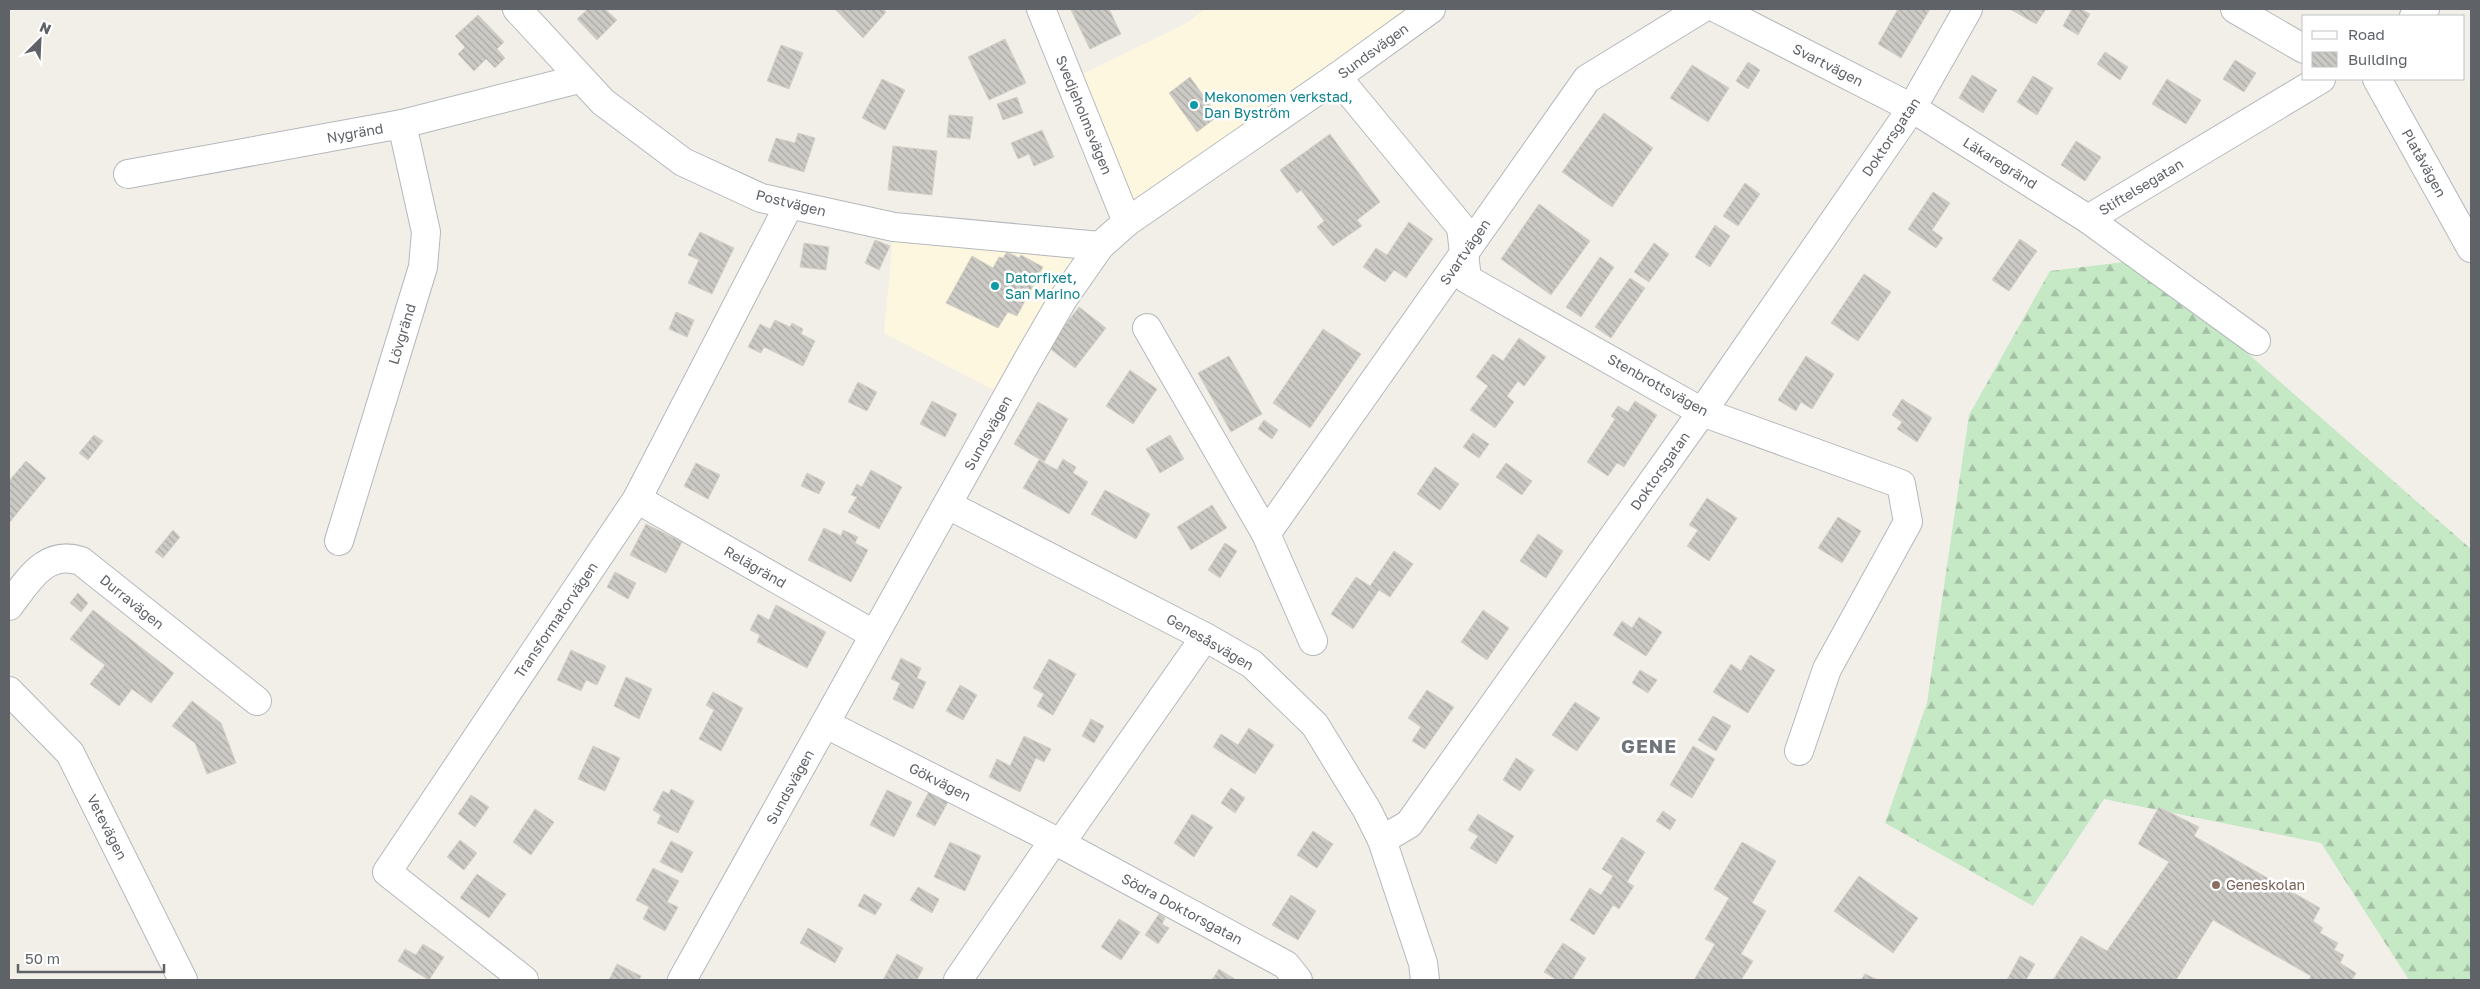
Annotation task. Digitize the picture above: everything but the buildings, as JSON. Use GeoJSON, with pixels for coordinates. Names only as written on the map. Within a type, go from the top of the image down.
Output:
{"type":"FeatureCollection","features":[{"type":"Feature","properties":{"kind":"street","name":"Postvägen"},"geometry":{"type":"LineString","coordinates":[[517,9],[603,102],[683,162],[761,198],[894,227],[1100,246]]}},
{"type":"Feature","properties":{"kind":"street","name":"Svedjeholmsvägen"},"geometry":{"type":"LineString","coordinates":[[1041,9],[1127,222]]}},
{"type":"Feature","properties":{"kind":"street","name":"Sundsvägen"},"geometry":{"type":"LineString","coordinates":[[682,980],[826,724],[873,634],[948,506],[1063,299],[1100,246],[1127,222],[1337,77],[1431,9]]}},
{"type":"Feature","properties":{"kind":"street","name":"Svartvägen"},"geometry":{"type":"LineString","coordinates":[[1266,534],[1587,79],[1701,9]]}},
{"type":"Feature","properties":{"kind":"street","name":"Svartvägen"},"geometry":{"type":"LineString","coordinates":[[1718,9],[1912,108]]}},
{"type":"Feature","properties":{"kind":"street","name":"Doktorsgatan"},"geometry":{"type":"LineString","coordinates":[[1382,840],[1409,824],[1702,412],[1912,108],[1968,9]]}},
{"type":"Feature","properties":{"kind":"street"},"geometry":{"type":"LineString","coordinates":[[2235,9],[2302,48]]}},
{"type":"Feature","properties":{"kind":"street","name":"Stenbrottsvägen"},"geometry":{"type":"LineString","coordinates":[[1337,77],[1462,226],[1463,255],[1467,279],[1702,412],[1901,484],[1908,522],[1827,668],[1799,751]]}},
{"type":"Feature","properties":{"kind":"street","name":"Nygränd"},"geometry":{"type":"LineString","coordinates":[[128,174],[402,124],[580,79]]}},
{"type":"Feature","properties":{"kind":"street","name":"Stiftelsegatan"},"geometry":{"type":"LineString","coordinates":[[2256,341],[2088,219],[2319,80]]}},
{"type":"Feature","properties":{"kind":"street","name":"Platåvägen"},"geometry":{"type":"LineString","coordinates":[[2378,80],[2471,248]]}},
{"type":"Feature","properties":{"kind":"street","name":"Läkaregränd"},"geometry":{"type":"LineString","coordinates":[[1912,108],[2088,219]]}},
{"type":"Feature","properties":{"kind":"street","name":"Lövgränd"},"geometry":{"type":"LineString","coordinates":[[339,541],[423,266],[426,232],[402,124]]}},
{"type":"Feature","properties":{"kind":"street","name":"Transformatorvägen"},"geometry":{"type":"LineString","coordinates":[[524,980],[387,872],[637,499],[789,205]]}},
{"type":"Feature","properties":{"kind":"street"},"geometry":{"type":"LineString","coordinates":[[1147,328],[1266,534],[1313,641]]}},
{"type":"Feature","properties":{"kind":"street","name":"Relägränd"},"geometry":{"type":"LineString","coordinates":[[637,499],[873,634]]}},
{"type":"Feature","properties":{"kind":"street","name":"Genesåsvägen"},"geometry":{"type":"LineString","coordinates":[[948,506],[1205,637],[1252,664],[1315,725],[1367,810],[1382,840],[1423,963],[1425,980]]}},
{"type":"Feature","properties":{"kind":"street","name":"Durravägen"},"geometry":{"type":"LineString","coordinates":[[9,606],[35,572],[52,560],[68,556],[81,561],[257,701]]}},
{"type":"Feature","properties":{"kind":"street"},"geometry":{"type":"LineString","coordinates":[[958,980],[1205,637]]}},
{"type":"Feature","properties":{"kind":"street","name":"Vetevägen"},"geometry":{"type":"LineString","coordinates":[[9,691],[70,753],[183,980]]}},
{"type":"Feature","properties":{"kind":"street","name":"Gökvägen"},"geometry":{"type":"LineString","coordinates":[[826,724],[1057,842]]}},
{"type":"Feature","properties":{"kind":"street","name":"Södra Doktorsgatan"},"geometry":{"type":"LineString","coordinates":[[1057,842],[1286,965],[1298,980]]}},
{"type":"Feature","properties":{"kind":"shaded area"},"geometry":{"type":"Polygon","coordinates":[[[1205,9],[1423,9],[1127,222],[1070,80],[1185,24],[1205,9]]]}},
{"type":"Feature","properties":{"kind":"shaded area"},"geometry":{"type":"Polygon","coordinates":[[[894,227],[1100,246],[1007,397],[884,333],[894,227]]]}},
{"type":"Feature","properties":{"kind":"green space"},"geometry":{"type":"Polygon","coordinates":[[[2141,260],[2471,549],[2471,980],[2409,980],[2321,843],[2104,799],[2033,906],[1885,823],[1927,703],[1969,415],[2050,271],[2141,260]]]}},
{"type":"Feature","properties":{"kind":"place","name":"Mekonomen verkstad, Dan Byström"},"geometry":{"type":"Point","coordinates":[1194,105]}},
{"type":"Feature","properties":{"kind":"place","name":"Datorfixet, San Marino"},"geometry":{"type":"Point","coordinates":[995,286]}},
{"type":"Feature","properties":{"kind":"place","name":"Geneskolan"},"geometry":{"type":"Point","coordinates":[2216,885]}},
{"type":"Feature","properties":{"kind":"district","name":"GENE"},"geometry":{"type":"Point","coordinates":[1649,746]}}]}
